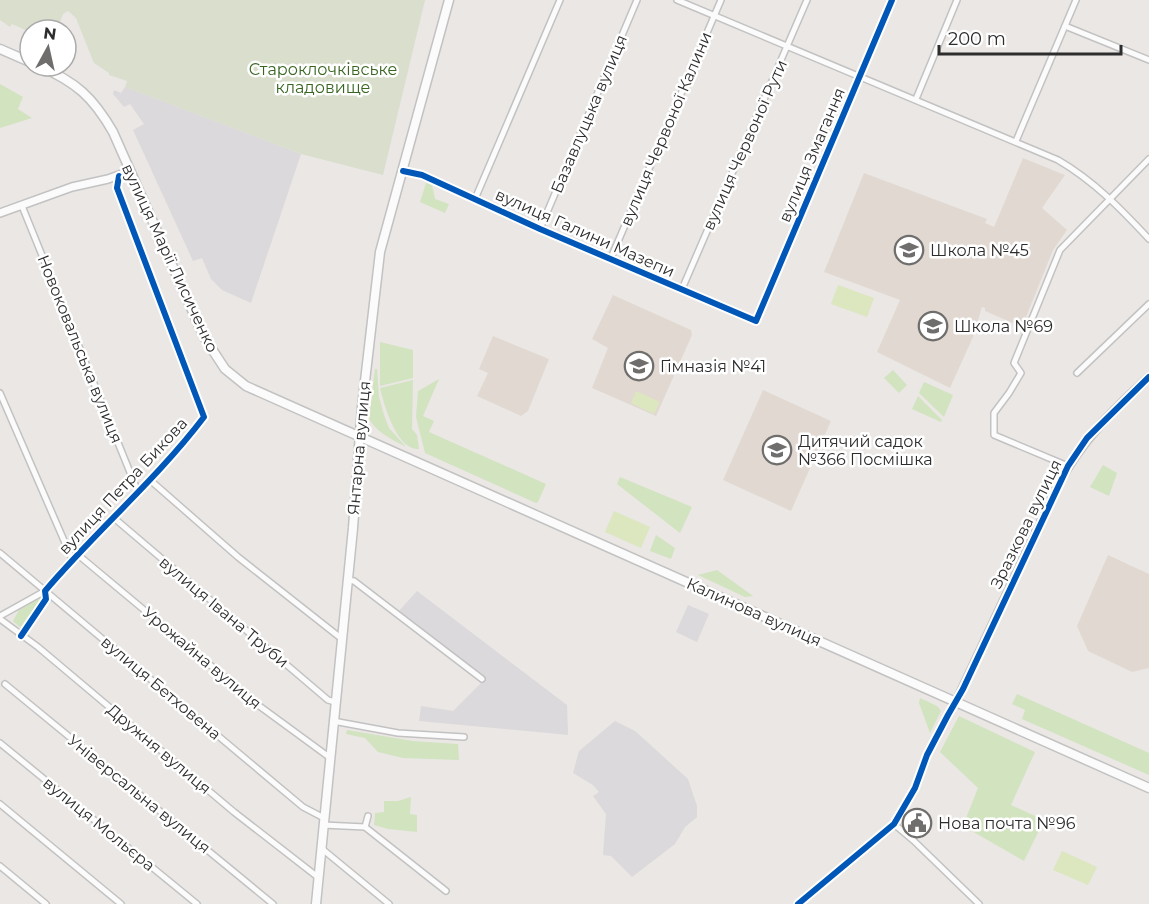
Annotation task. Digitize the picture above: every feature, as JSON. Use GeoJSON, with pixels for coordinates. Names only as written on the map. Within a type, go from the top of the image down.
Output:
{"type":"FeatureCollection","features":[{"type":"Feature","properties":{"kind":"main road","name":"Янтарна вулиця"},"geometry":{"type":"LineString","coordinates":[[316,904],[348,580],[359,437],[380,252],[449,0]]}},
{"type":"Feature","properties":{"kind":"main road"},"geometry":{"type":"LineString","coordinates":[[0,49],[18,57]]}},
{"type":"Feature","properties":{"kind":"main road","name":"вулиця Марії Лисиченко"},"geometry":{"type":"LineString","coordinates":[[63,78],[83,90],[113,132],[204,338],[225,369],[259,393],[359,437]]}},
{"type":"Feature","properties":{"kind":"main road","name":"Калинова вулиця"},"geometry":{"type":"LineString","coordinates":[[359,437],[1149,788]]}},
{"type":"Feature","properties":{"kind":"street"},"geometry":{"type":"LineString","coordinates":[[475,199],[560,0]]}},
{"type":"Feature","properties":{"kind":"street","name":"Базавлуцька вулиця"},"geometry":{"type":"LineString","coordinates":[[540,229],[637,0]]}},
{"type":"Feature","properties":{"kind":"street"},"geometry":{"type":"LineString","coordinates":[[676,0],[1016,141],[1071,167],[1110,197],[1149,239]]}},
{"type":"Feature","properties":{"kind":"street","name":"вулиця Червоної Калини"},"geometry":{"type":"LineString","coordinates":[[611,258],[720,0]]}},
{"type":"Feature","properties":{"kind":"street","name":"вулиця Червоної Рути"},"geometry":{"type":"LineString","coordinates":[[682,289],[807,0]]}},
{"type":"Feature","properties":{"kind":"street","name":"вулиця Змагання"},"geometry":{"type":"LineString","coordinates":[[756,321],[892,0]]}},
{"type":"Feature","properties":{"kind":"street"},"geometry":{"type":"LineString","coordinates":[[916,99],[957,0]]}},
{"type":"Feature","properties":{"kind":"street"},"geometry":{"type":"LineString","coordinates":[[1016,141],[1076,0]]}},
{"type":"Feature","properties":{"kind":"street"},"geometry":{"type":"LineString","coordinates":[[1065,26],[1149,60]]}},
{"type":"Feature","properties":{"kind":"street"},"geometry":{"type":"LineString","coordinates":[[1068,466],[994,435],[994,413],[1010,393],[1021,373],[1014,363],[1059,250],[1149,159]]}},
{"type":"Feature","properties":{"kind":"street"},"geometry":{"type":"LineString","coordinates":[[0,213],[72,187],[119,176],[130,171]]}},
{"type":"Feature","properties":{"kind":"street","name":"вулиця Галини Мазепи"},"geometry":{"type":"LineString","coordinates":[[403,171],[419,174],[540,229],[756,321]]}},
{"type":"Feature","properties":{"kind":"street","name":"вулиця Петра Бикова"},"geometry":{"type":"LineString","coordinates":[[21,636],[46,599],[45,591],[150,480],[204,417],[117,188],[119,176]]}},
{"type":"Feature","properties":{"kind":"street","name":"Новоковальська вулиця"},"geometry":{"type":"LineString","coordinates":[[22,206],[138,492]]}},
{"type":"Feature","properties":{"kind":"street"},"geometry":{"type":"LineString","coordinates":[[1077,373],[1149,304]]}},
{"type":"Feature","properties":{"kind":"street","name":"Зразкова вулиця"},"geometry":{"type":"LineString","coordinates":[[956,702],[1068,466],[1092,433],[1149,377]]}},
{"type":"Feature","properties":{"kind":"street"},"geometry":{"type":"LineString","coordinates":[[0,393],[75,557]]}},
{"type":"Feature","properties":{"kind":"street"},"geometry":{"type":"LineString","coordinates":[[150,480],[238,556],[342,639]]}},
{"type":"Feature","properties":{"kind":"street","name":"вулиця Івана Труби"},"geometry":{"type":"LineString","coordinates":[[114,518],[328,700],[335,702]]}},
{"type":"Feature","properties":{"kind":"street","name":"вулиця Бетховена"},"geometry":{"type":"LineString","coordinates":[[0,554],[303,807],[324,822]]}},
{"type":"Feature","properties":{"kind":"street","name":"Урожайна вулиця"},"geometry":{"type":"LineString","coordinates":[[75,557],[258,705],[329,757]]}},
{"type":"Feature","properties":{"kind":"street"},"geometry":{"type":"LineString","coordinates":[[348,580],[354,581],[482,679]]}},
{"type":"Feature","properties":{"kind":"street"},"geometry":{"type":"LineString","coordinates":[[0,618],[45,591]]}},
{"type":"Feature","properties":{"kind":"street","name":"Дружня вулиця"},"geometry":{"type":"LineString","coordinates":[[0,618],[38,647],[234,812],[318,878]]}},
{"type":"Feature","properties":{"kind":"street","name":"Універсальна вулиця"},"geometry":{"type":"LineString","coordinates":[[5,684],[273,904]]}},
{"type":"Feature","properties":{"kind":"street"},"geometry":{"type":"LineString","coordinates":[[798,904],[894,824],[915,788],[927,755],[956,702]]}},
{"type":"Feature","properties":{"kind":"street"},"geometry":{"type":"LineString","coordinates":[[333,721],[398,733],[464,737]]}},
{"type":"Feature","properties":{"kind":"street","name":"вулиця Мольєра"},"geometry":{"type":"LineString","coordinates":[[0,743],[197,904]]}},
{"type":"Feature","properties":{"kind":"street"},"geometry":{"type":"LineString","coordinates":[[0,804],[121,904]]}},
{"type":"Feature","properties":{"kind":"street"},"geometry":{"type":"LineString","coordinates":[[364,827],[368,816]]}},
{"type":"Feature","properties":{"kind":"street"},"geometry":{"type":"LineString","coordinates":[[324,822],[364,827],[446,891]]}},
{"type":"Feature","properties":{"kind":"street"},"geometry":{"type":"LineString","coordinates":[[894,824],[914,840],[979,904]]}},
{"type":"Feature","properties":{"kind":"street"},"geometry":{"type":"LineString","coordinates":[[321,848],[389,904]]}},
{"type":"Feature","properties":{"kind":"street"},"geometry":{"type":"LineString","coordinates":[[0,866],[46,904]]}},
{"type":"Feature","properties":{"kind":"shaded area"},"geometry":{"type":"Polygon","coordinates":[[[125,87],[301,154],[251,303],[222,290],[211,279],[202,258],[193,261],[133,130],[144,124],[130,104],[124,107],[113,94],[114,90],[121,93],[125,87]]]}},
{"type":"Feature","properties":{"kind":"shaded area"},"geometry":{"type":"Polygon","coordinates":[[[1023,158],[1065,175],[1042,208],[1067,230],[1053,250],[1022,327],[985,311],[982,307],[973,337],[950,388],[877,352],[900,300],[824,272],[864,173],[987,219],[985,223],[994,227],[1023,158]]]}},
{"type":"Feature","properties":{"kind":"shaded area","name":"Гімназія №41"},"geometry":{"type":"Polygon","coordinates":[[[613,295],[691,330],[692,335],[656,416],[592,388],[608,348],[592,339],[613,295]]]}},
{"type":"Feature","properties":{"kind":"shaded area"},"geometry":{"type":"Polygon","coordinates":[[[493,336],[549,359],[528,411],[521,416],[477,396],[488,373],[479,369],[493,336]]]}},
{"type":"Feature","properties":{"kind":"shaded area","name":"Дитячий садок №366 Посмішка"},"geometry":{"type":"Polygon","coordinates":[[[763,390],[831,421],[791,511],[723,480],[763,390]]]}},
{"type":"Feature","properties":{"kind":"shaded area"},"geometry":{"type":"Polygon","coordinates":[[[1108,555],[1149,574],[1149,668],[1132,672],[1088,651],[1077,626],[1108,555]]]}},
{"type":"Feature","properties":{"kind":"shaded area"},"geometry":{"type":"Polygon","coordinates":[[[417,591],[567,705],[568,735],[419,721],[421,706],[453,711],[486,678],[398,612],[417,591]]]}},
{"type":"Feature","properties":{"kind":"shaded area"},"geometry":{"type":"Polygon","coordinates":[[[688,605],[709,614],[697,642],[676,632],[688,605]]]}},
{"type":"Feature","properties":{"kind":"shaded area"},"geometry":{"type":"Polygon","coordinates":[[[615,721],[635,731],[688,779],[697,806],[697,817],[685,827],[675,844],[632,877],[611,856],[603,855],[606,814],[593,796],[599,792],[593,785],[573,773],[579,751],[615,721]]]}},
{"type":"Feature","properties":{"kind":"green space","name":"Староклочківське кладовище"},"geometry":{"type":"Polygon","coordinates":[[[0,0],[425,0],[383,175],[301,154],[125,87],[127,81],[109,75],[94,63],[78,18],[68,11],[62,18],[18,18],[18,27],[12,24],[10,27],[0,20],[0,0]]]}},
{"type":"Feature","properties":{"kind":"green space"},"geometry":{"type":"Polygon","coordinates":[[[0,84],[23,97],[18,109],[32,118],[0,128],[0,84]]]}},
{"type":"Feature","properties":{"kind":"green space"},"geometry":{"type":"Polygon","coordinates":[[[426,183],[432,185],[435,199],[449,204],[445,213],[420,202],[426,183]]]}},
{"type":"Feature","properties":{"kind":"green space"},"geometry":{"type":"Polygon","coordinates":[[[838,285],[874,298],[867,317],[831,304],[838,285]]]}},
{"type":"Feature","properties":{"kind":"green space"},"geometry":{"type":"Polygon","coordinates":[[[380,342],[413,350],[413,378],[380,386],[380,342]]]}},
{"type":"Feature","properties":{"kind":"green space"},"geometry":{"type":"Polygon","coordinates":[[[375,369],[377,369],[379,397],[389,428],[406,447],[381,432],[369,419],[375,369]]]}},
{"type":"Feature","properties":{"kind":"green space"},"geometry":{"type":"Polygon","coordinates":[[[893,370],[907,385],[899,393],[884,378],[893,370]]]}},
{"type":"Feature","properties":{"kind":"green space"},"geometry":{"type":"Polygon","coordinates":[[[439,379],[423,416],[434,421],[429,432],[546,484],[538,502],[425,453],[416,417],[418,391],[439,379]]]}},
{"type":"Feature","properties":{"kind":"green space"},"geometry":{"type":"Polygon","coordinates":[[[413,380],[412,429],[417,435],[419,449],[411,448],[398,435],[388,415],[380,388],[413,380]]]}},
{"type":"Feature","properties":{"kind":"green space"},"geometry":{"type":"Polygon","coordinates":[[[924,382],[953,395],[944,417],[919,393],[924,382]]]}},
{"type":"Feature","properties":{"kind":"green space"},"geometry":{"type":"Polygon","coordinates":[[[636,391],[660,402],[654,414],[631,403],[636,391]]]}},
{"type":"Feature","properties":{"kind":"green space"},"geometry":{"type":"Polygon","coordinates":[[[918,396],[942,420],[941,422],[912,409],[918,396]]]}},
{"type":"Feature","properties":{"kind":"green space"},"geometry":{"type":"Polygon","coordinates":[[[1103,465],[1117,473],[1109,496],[1090,487],[1103,465]]]}},
{"type":"Feature","properties":{"kind":"green space"},"geometry":{"type":"Polygon","coordinates":[[[620,477],[692,507],[680,533],[617,484],[620,477]]]}},
{"type":"Feature","properties":{"kind":"green space"},"geometry":{"type":"Polygon","coordinates":[[[614,511],[650,527],[641,548],[605,532],[614,511]]]}},
{"type":"Feature","properties":{"kind":"green space"},"geometry":{"type":"Polygon","coordinates":[[[656,535],[675,548],[671,559],[650,551],[656,535]]]}},
{"type":"Feature","properties":{"kind":"green space"},"geometry":{"type":"Polygon","coordinates":[[[717,570],[753,596],[745,597],[698,575],[717,570]]]}},
{"type":"Feature","properties":{"kind":"green space"},"geometry":{"type":"Polygon","coordinates":[[[41,596],[44,600],[21,628],[13,621],[20,608],[41,596]]]}},
{"type":"Feature","properties":{"kind":"green space"},"geometry":{"type":"Polygon","coordinates":[[[1017,694],[1149,753],[1149,775],[1022,719],[1025,710],[1012,704],[1017,694]]]}},
{"type":"Feature","properties":{"kind":"green space"},"geometry":{"type":"Polygon","coordinates":[[[920,698],[937,706],[941,711],[930,733],[919,703],[920,698]]]}},
{"type":"Feature","properties":{"kind":"green space"},"geometry":{"type":"Polygon","coordinates":[[[959,716],[1035,752],[1011,805],[1044,820],[1024,861],[963,826],[978,788],[940,752],[959,716]]]}},
{"type":"Feature","properties":{"kind":"green space"},"geometry":{"type":"Polygon","coordinates":[[[347,730],[413,741],[458,744],[459,760],[403,758],[378,752],[365,738],[346,734],[347,730]]]}},
{"type":"Feature","properties":{"kind":"green space"},"geometry":{"type":"Polygon","coordinates":[[[411,797],[410,814],[417,815],[417,832],[374,825],[375,813],[384,812],[384,801],[398,801],[411,797]]]}},
{"type":"Feature","properties":{"kind":"green space"},"geometry":{"type":"Polygon","coordinates":[[[1062,851],[1097,867],[1088,885],[1053,870],[1062,851]]]}},
{"type":"Feature","properties":{"kind":"cycle path"},"geometry":{"type":"LineString","coordinates":[[403,171],[422,175],[540,229],[756,321],[892,0]]}},
{"type":"Feature","properties":{"kind":"cycle path"},"geometry":{"type":"LineString","coordinates":[[21,636],[46,599],[45,591],[146,484],[204,417],[117,188],[119,176]]}},
{"type":"Feature","properties":{"kind":"cycle path"},"geometry":{"type":"LineString","coordinates":[[798,904],[894,824],[915,788],[927,755],[963,689],[1068,466],[1087,438],[1149,377]]}},
{"type":"Feature","properties":{"kind":"place","name":"Школа №45"},"geometry":{"type":"Point","coordinates":[909,250]}},
{"type":"Feature","properties":{"kind":"place","name":"Школа №69"},"geometry":{"type":"Point","coordinates":[933,326]}},
{"type":"Feature","properties":{"kind":"place","name":"Гімназія №41"},"geometry":{"type":"Point","coordinates":[639,366]}},
{"type":"Feature","properties":{"kind":"place","name":"Дитячий садок №366 Посмішка"},"geometry":{"type":"Point","coordinates":[777,450]}},
{"type":"Feature","properties":{"kind":"place","name":"Нова почта №96"},"geometry":{"type":"Point","coordinates":[917,823]}}]}
